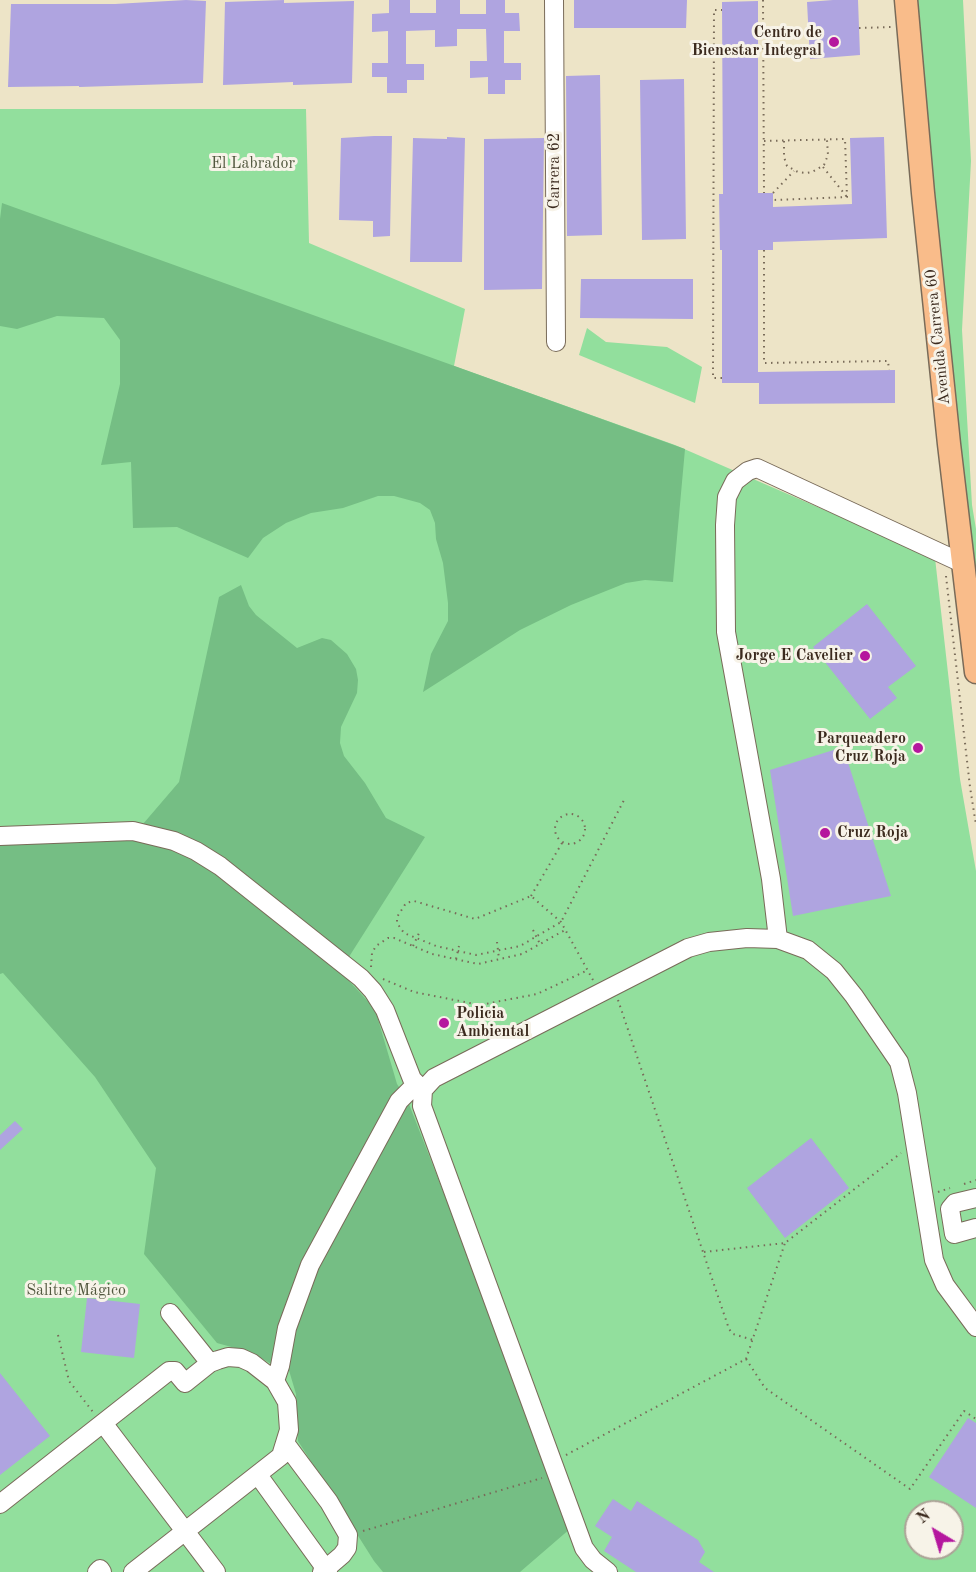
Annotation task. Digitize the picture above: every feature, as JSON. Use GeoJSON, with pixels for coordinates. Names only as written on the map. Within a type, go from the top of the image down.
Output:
{"type":"FeatureCollection","features":[{"type":"Feature","properties":{"kind":"main road","name":"Avenida Carrera 60"},"geometry":{"type":"LineString","coordinates":[[906,0],[953,559],[976,672]]}},
{"type":"Feature","properties":{"kind":"street","name":"Carrera 62"},"geometry":{"type":"LineString","coordinates":[[554,0],[556,342]]}},
{"type":"Feature","properties":{"kind":"street"},"geometry":{"type":"LineString","coordinates":[[778,939],[771,879],[726,632],[727,496],[735,481],[747,471],[757,468],[953,559]]}},
{"type":"Feature","properties":{"kind":"street"},"geometry":{"type":"LineString","coordinates":[[0,836],[133,831],[174,841],[196,850],[220,866],[361,978],[373,992],[386,1010],[405,1063],[419,1087],[422,1106],[584,1548],[593,1560],[608,1572]]}},
{"type":"Feature","properties":{"kind":"street"},"geometry":{"type":"LineString","coordinates":[[275,1382],[287,1328],[310,1265],[399,1101],[434,1078],[688,948],[709,942],[747,938],[778,939],[808,950],[834,971],[898,1062],[907,1093],[934,1260],[945,1284],[976,1327]]}},
{"type":"Feature","properties":{"kind":"street"},"geometry":{"type":"LineString","coordinates":[[954,1234],[950,1209],[952,1206],[976,1198]]}},
{"type":"Feature","properties":{"kind":"street"},"geometry":{"type":"LineString","coordinates":[[932,1245],[946,1243],[954,1234],[976,1228]]}},
{"type":"Feature","properties":{"kind":"street"},"geometry":{"type":"LineString","coordinates":[[170,1313],[210,1363]]}},
{"type":"Feature","properties":{"kind":"street"},"geometry":{"type":"LineString","coordinates":[[0,1504],[169,1371],[175,1371],[185,1383],[210,1363],[228,1357],[252,1362],[275,1382],[287,1402],[289,1430],[273,1496]]}},
{"type":"Feature","properties":{"kind":"street"},"geometry":{"type":"LineString","coordinates":[[103,1423],[216,1572]]}},
{"type":"Feature","properties":{"kind":"street"},"geometry":{"type":"LineString","coordinates":[[133,1572],[258,1475],[283,1450]]}},
{"type":"Feature","properties":{"kind":"street"},"geometry":{"type":"LineString","coordinates":[[258,1475],[325,1571],[347,1548],[348,1535],[329,1502],[283,1450]]}},
{"type":"Feature","properties":{"kind":"street"},"geometry":{"type":"LineString","coordinates":[[97,1572],[100,1569],[102,1572]]}},
{"type":"Feature","properties":{"kind":"path"},"geometry":{"type":"LineString","coordinates":[[762,0],[764,193]]}},
{"type":"Feature","properties":{"kind":"path"},"geometry":{"type":"LineString","coordinates":[[758,10],[762,9]]}},
{"type":"Feature","properties":{"kind":"path"},"geometry":{"type":"LineString","coordinates":[[722,10],[714,10],[713,378],[722,378]]}},
{"type":"Feature","properties":{"kind":"path"},"geometry":{"type":"LineString","coordinates":[[859,28],[893,27]]}},
{"type":"Feature","properties":{"kind":"path"},"geometry":{"type":"LineString","coordinates":[[764,141],[845,139],[848,197]]}},
{"type":"Feature","properties":{"kind":"path"},"geometry":{"type":"LineString","coordinates":[[784,141],[787,166],[794,170],[812,172],[822,166],[827,159],[827,140]]}},
{"type":"Feature","properties":{"kind":"path"},"geometry":{"type":"LineString","coordinates":[[822,166],[848,197]]}},
{"type":"Feature","properties":{"kind":"path"},"geometry":{"type":"LineString","coordinates":[[773,193],[794,170]]}},
{"type":"Feature","properties":{"kind":"path"},"geometry":{"type":"LineString","coordinates":[[773,200],[848,197]]}},
{"type":"Feature","properties":{"kind":"path"},"geometry":{"type":"LineString","coordinates":[[764,250],[765,363]]}},
{"type":"Feature","properties":{"kind":"path"},"geometry":{"type":"LineString","coordinates":[[758,363],[888,361],[889,370]]}},
{"type":"Feature","properties":{"kind":"path"},"geometry":{"type":"LineString","coordinates":[[953,559],[970,787],[976,825]]}},
{"type":"Feature","properties":{"kind":"path"},"geometry":{"type":"LineString","coordinates":[[562,843],[531,896],[475,919],[414,901],[406,903],[401,909],[397,923],[404,933],[436,946],[476,955],[520,946],[561,922],[624,800]]}},
{"type":"Feature","properties":{"kind":"path"},"geometry":{"type":"LineString","coordinates":[[566,814],[576,815],[585,826],[584,836],[577,843],[562,843],[554,830],[557,820],[566,814]]}},
{"type":"Feature","properties":{"kind":"path"},"geometry":{"type":"LineString","coordinates":[[531,896],[561,922],[588,970],[607,990],[704,1252],[730,1332],[753,1340]]}},
{"type":"Feature","properties":{"kind":"path"},"geometry":{"type":"LineString","coordinates":[[532,930],[540,944]]}},
{"type":"Feature","properties":{"kind":"path"},"geometry":{"type":"LineString","coordinates":[[371,969],[372,953],[381,941],[394,938],[432,954],[478,964],[522,954],[566,930]]}},
{"type":"Feature","properties":{"kind":"path"},"geometry":{"type":"LineString","coordinates":[[413,946],[420,931]]}},
{"type":"Feature","properties":{"kind":"path"},"geometry":{"type":"LineString","coordinates":[[497,942],[499,959]]}},
{"type":"Feature","properties":{"kind":"path"},"geometry":{"type":"LineString","coordinates":[[456,959],[459,946]]}},
{"type":"Feature","properties":{"kind":"path"},"geometry":{"type":"LineString","coordinates":[[380,978],[414,992],[480,1005],[537,994],[588,970]]}},
{"type":"Feature","properties":{"kind":"path"},"geometry":{"type":"LineString","coordinates":[[704,1252],[785,1243],[914,1142]]}},
{"type":"Feature","properties":{"kind":"path"},"geometry":{"type":"LineString","coordinates":[[348,1535],[554,1468],[747,1359],[785,1243]]}},
{"type":"Feature","properties":{"kind":"path"},"geometry":{"type":"LineString","coordinates":[[58,1335],[69,1381],[103,1423]]}},
{"type":"Feature","properties":{"kind":"path"},"geometry":{"type":"LineString","coordinates":[[747,1359],[765,1388],[910,1489],[964,1411],[976,1419]]}},
{"type":"Feature","properties":{"kind":"green space"},"geometry":{"type":"Polygon","coordinates":[[[918,0],[963,0],[971,161],[962,330],[972,505],[976,529],[976,590],[944,310],[918,0]]]}},
{"type":"Feature","properties":{"kind":"green space"},"geometry":{"type":"Polygon","coordinates":[[[0,109],[306,109],[309,243],[465,309],[454,366],[675,445],[935,558],[960,779],[976,871],[976,1572],[0,1572],[0,109]]]}},
{"type":"Feature","properties":{"kind":"green space"},"geometry":{"type":"Polygon","coordinates":[[[2,203],[685,449],[673,582],[645,580],[626,583],[571,605],[520,630],[423,692],[431,654],[448,621],[443,563],[430,510],[420,503],[394,496],[378,496],[343,508],[311,513],[286,523],[263,538],[248,558],[177,527],[133,528],[131,462],[101,465],[120,384],[120,340],[104,318],[57,316],[17,329],[0,326],[2,203]]]}},
{"type":"Feature","properties":{"kind":"green space"},"geometry":{"type":"Polygon","coordinates":[[[587,328],[606,342],[667,347],[702,367],[695,403],[579,355],[587,328]]]}},
{"type":"Feature","properties":{"kind":"green space"},"geometry":{"type":"Polygon","coordinates":[[[241,585],[249,606],[256,615],[297,648],[322,638],[331,640],[347,654],[356,669],[358,680],[357,693],[341,727],[340,743],[344,756],[365,783],[386,818],[425,837],[340,971],[375,1009],[397,1084],[407,1099],[544,1450],[571,1528],[520,1572],[383,1572],[298,1441],[296,1394],[288,1367],[273,1365],[253,1353],[217,1343],[144,1254],[156,1168],[95,1077],[3,973],[0,974],[0,844],[131,838],[179,782],[219,597],[241,585]]]}},
{"type":"Feature","properties":{"kind":"building"},"geometry":{"type":"Polygon","coordinates":[[[284,0],[284,3],[354,1],[352,83],[293,85],[293,82],[223,85],[225,2],[284,0]]]}},
{"type":"Feature","properties":{"kind":"building"},"geometry":{"type":"Polygon","coordinates":[[[389,0],[410,0],[410,13],[436,13],[436,0],[460,0],[460,14],[486,14],[486,0],[505,0],[505,13],[519,13],[520,31],[504,31],[504,63],[521,63],[521,80],[505,80],[505,94],[488,94],[488,77],[470,78],[470,61],[487,61],[486,29],[457,29],[457,46],[435,47],[435,30],[406,31],[406,64],[424,64],[424,80],[407,80],[407,93],[387,93],[387,77],[372,77],[372,63],[388,63],[388,31],[372,32],[372,14],[389,13],[389,0]]]}},
{"type":"Feature","properties":{"kind":"building"},"geometry":{"type":"Polygon","coordinates":[[[574,0],[687,0],[686,28],[574,28],[574,0]]]}},
{"type":"Feature","properties":{"kind":"building","name":"Centro de Bienestar Integral"},"geometry":{"type":"Polygon","coordinates":[[[858,0],[860,55],[810,59],[807,2],[858,0]]]}},
{"type":"Feature","properties":{"kind":"building"},"geometry":{"type":"Polygon","coordinates":[[[206,1],[203,83],[8,87],[11,4],[115,4],[206,1]]]}},
{"type":"Feature","properties":{"kind":"building"},"geometry":{"type":"Polygon","coordinates":[[[758,1],[758,193],[773,193],[773,207],[852,204],[850,138],[884,137],[887,238],[773,242],[773,250],[758,250],[758,372],[895,370],[895,403],[759,404],[759,383],[722,383],[722,250],[720,250],[719,194],[723,194],[722,2],[758,1]]]}},
{"type":"Feature","properties":{"kind":"building"},"geometry":{"type":"Polygon","coordinates":[[[600,75],[602,235],[567,236],[566,76],[600,75]]]}},
{"type":"Feature","properties":{"kind":"building"},"geometry":{"type":"Polygon","coordinates":[[[684,79],[686,239],[642,240],[640,80],[684,79]]]}},
{"type":"Feature","properties":{"kind":"building"},"geometry":{"type":"Polygon","coordinates":[[[392,136],[390,236],[373,237],[373,221],[339,220],[341,138],[392,136]]]}},
{"type":"Feature","properties":{"kind":"building"},"geometry":{"type":"Polygon","coordinates":[[[447,137],[465,138],[462,262],[410,262],[413,138],[447,139],[447,137]]]}},
{"type":"Feature","properties":{"kind":"building"},"geometry":{"type":"Polygon","coordinates":[[[544,138],[542,289],[484,290],[484,139],[544,138]]]}},
{"type":"Feature","properties":{"kind":"building"},"geometry":{"type":"Polygon","coordinates":[[[581,279],[693,279],[693,319],[580,318],[581,279]]]}},
{"type":"Feature","properties":{"kind":"building","name":"Jorge E Cavelier"},"geometry":{"type":"Polygon","coordinates":[[[867,604],[916,666],[888,687],[897,698],[870,719],[813,647],[867,604]]]}},
{"type":"Feature","properties":{"kind":"building","name":"Cruz Roja"},"geometry":{"type":"Polygon","coordinates":[[[843,747],[891,896],[793,916],[770,770],[843,747]]]}},
{"type":"Feature","properties":{"kind":"building"},"geometry":{"type":"Polygon","coordinates":[[[15,1121],[23,1129],[0,1150],[0,1135],[15,1121]]]}},
{"type":"Feature","properties":{"kind":"building"},"geometry":{"type":"Polygon","coordinates":[[[811,1138],[849,1188],[785,1238],[747,1188],[811,1138]]]}},
{"type":"Feature","properties":{"kind":"building"},"geometry":{"type":"Polygon","coordinates":[[[87,1298],[140,1304],[134,1358],[81,1352],[87,1298]]]}},
{"type":"Feature","properties":{"kind":"building"},"geometry":{"type":"Polygon","coordinates":[[[0,1373],[50,1436],[0,1475],[0,1373]]]}},
{"type":"Feature","properties":{"kind":"building"},"geometry":{"type":"Polygon","coordinates":[[[968,1418],[976,1423],[976,1508],[929,1477],[968,1418]]]}},
{"type":"Feature","properties":{"kind":"building"},"geometry":{"type":"Polygon","coordinates":[[[613,1499],[631,1511],[637,1501],[698,1540],[705,1552],[699,1562],[714,1572],[636,1572],[604,1551],[612,1537],[595,1526],[613,1499]]]}},
{"type":"Feature","properties":{"kind":"place","name":"Centro de Bienestar Integral"},"geometry":{"type":"Point","coordinates":[834,42]}},
{"type":"Feature","properties":{"kind":"place","name":"Jorge E Cavelier"},"geometry":{"type":"Point","coordinates":[865,656]}},
{"type":"Feature","properties":{"kind":"place","name":"Parqueadero Cruz Roja"},"geometry":{"type":"Point","coordinates":[918,748]}},
{"type":"Feature","properties":{"kind":"place","name":"Cruz Roja"},"geometry":{"type":"Point","coordinates":[825,833]}},
{"type":"Feature","properties":{"kind":"place","name":"Policia Ambiental"},"geometry":{"type":"Point","coordinates":[444,1023]}},
{"type":"Feature","properties":{"kind":"park label","name":"El Labrador"},"geometry":{"type":"Point","coordinates":[253,164]}},
{"type":"Feature","properties":{"kind":"park label","name":"Salitre Mágico"},"geometry":{"type":"Point","coordinates":[76,1291]}}]}
